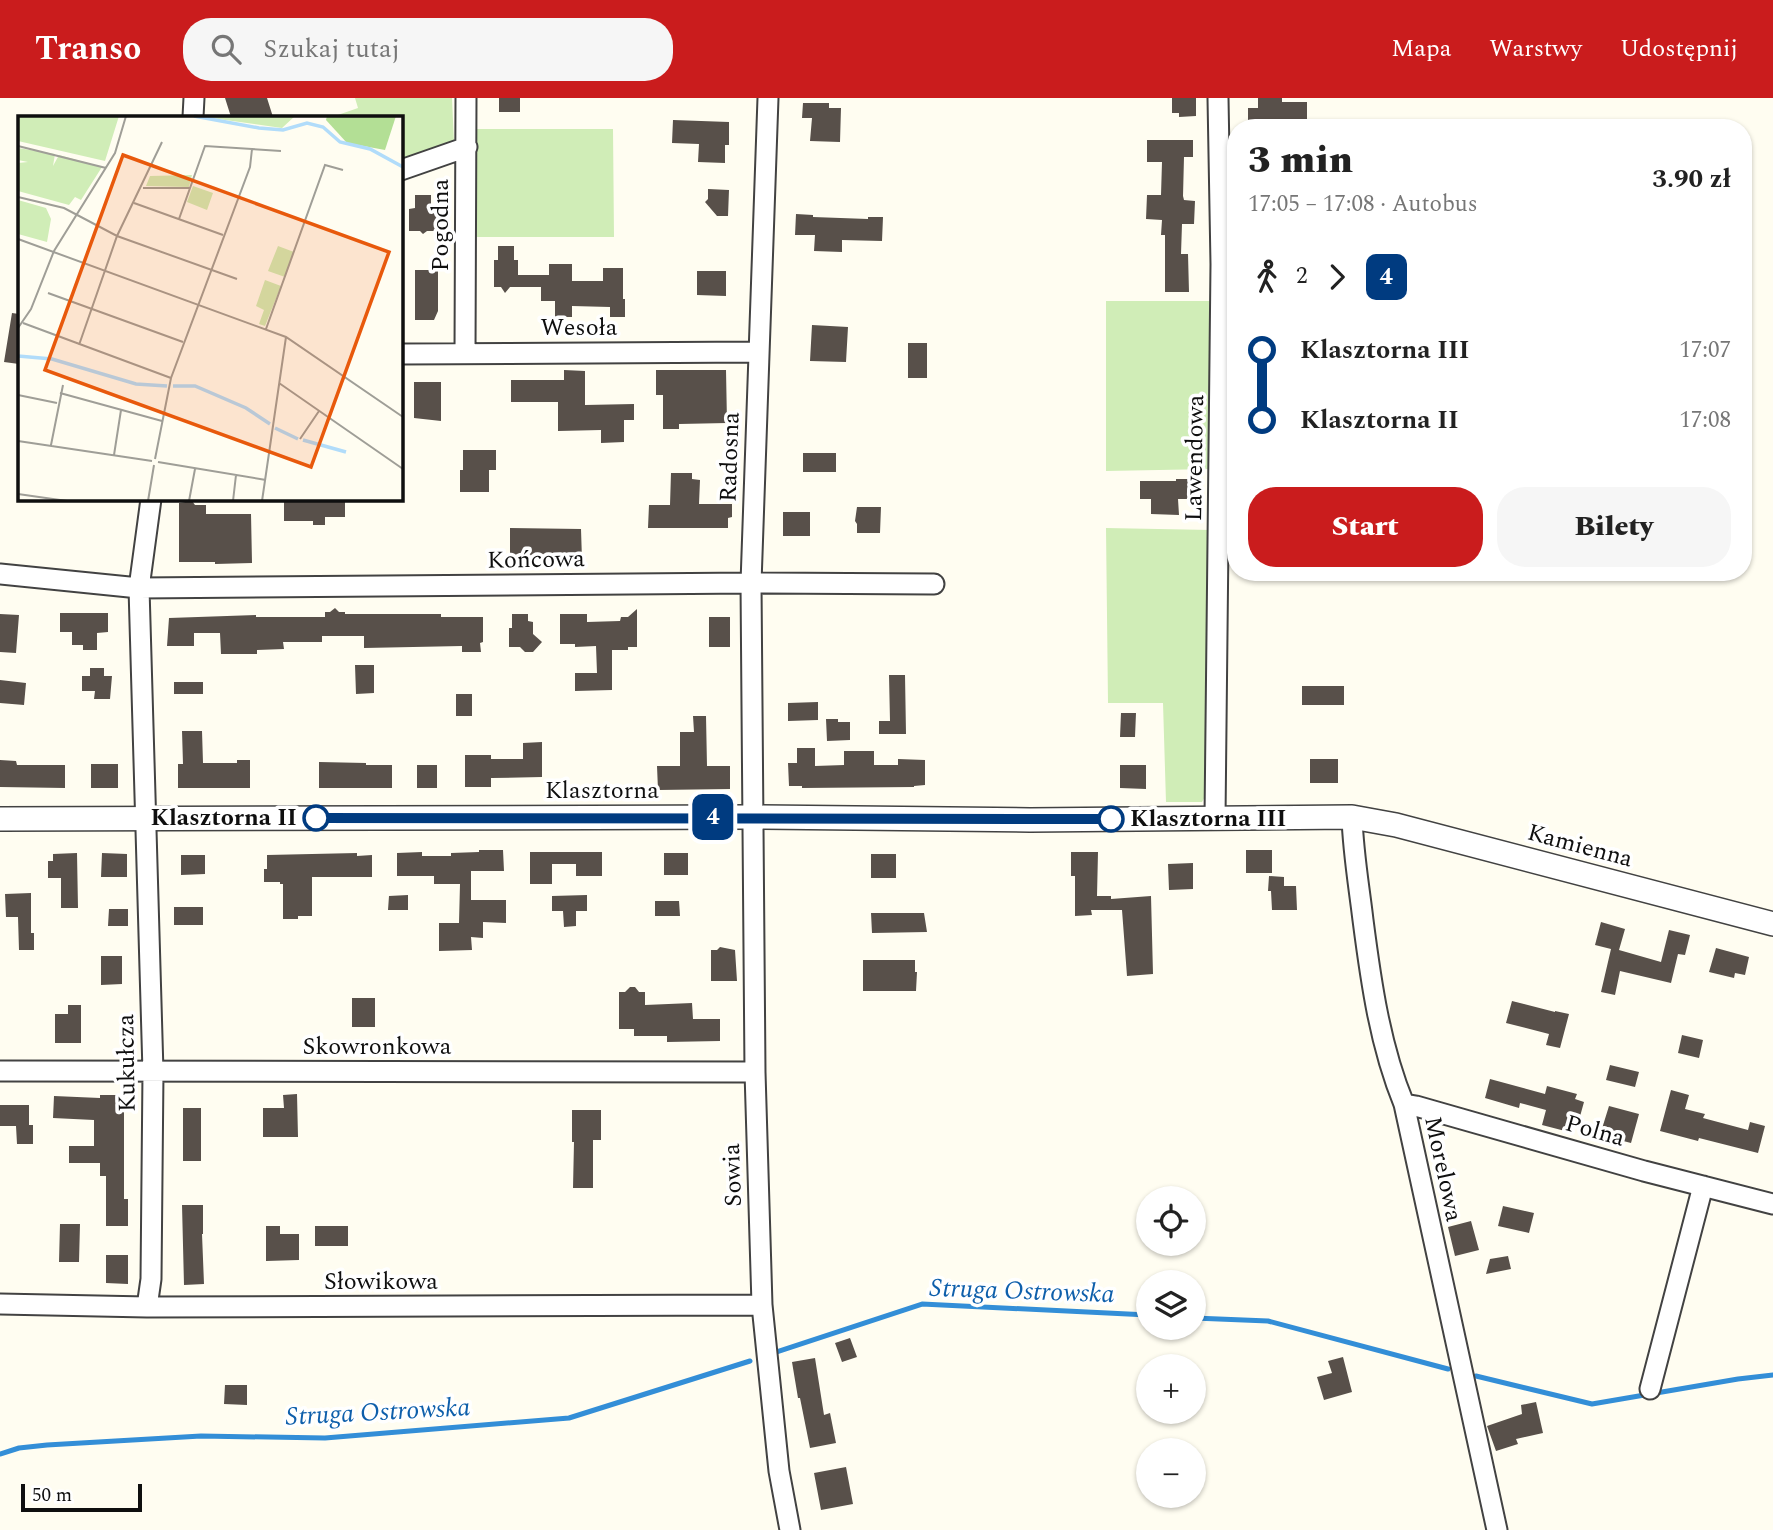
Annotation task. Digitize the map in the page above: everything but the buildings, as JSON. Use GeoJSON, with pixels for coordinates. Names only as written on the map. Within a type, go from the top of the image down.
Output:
{"type":"FeatureCollection","features":[{"type":"Feature","properties":{"kind":"street"},"geometry":{"type":"LineString","coordinates":[[193,116],[194,98]]}},
{"type":"Feature","properties":{"kind":"street","name":"Pogodna"},"geometry":{"type":"LineString","coordinates":[[465,353],[466,98]]}},
{"type":"Feature","properties":{"kind":"street","name":"Radosna"},"geometry":{"type":"LineString","coordinates":[[752,817],[751,583],[768,98]]}},
{"type":"Feature","properties":{"kind":"street","name":"Lawendowa"},"geometry":{"type":"LineString","coordinates":[[1215,818],[1222,264],[1218,98]]}},
{"type":"Feature","properties":{"kind":"street"},"geometry":{"type":"LineString","coordinates":[[402,170],[467,147]]}},
{"type":"Feature","properties":{"kind":"street","name":"Wesoła"},"geometry":{"type":"LineString","coordinates":[[402,354],[758,352]]}},
{"type":"Feature","properties":{"kind":"street"},"geometry":{"type":"LineString","coordinates":[[139,588],[151,500]]}},
{"type":"Feature","properties":{"kind":"street","name":"Końcowa"},"geometry":{"type":"LineString","coordinates":[[0,574],[139,588],[934,584]]}},
{"type":"Feature","properties":{"kind":"street","name":"Kukułcza"},"geometry":{"type":"LineString","coordinates":[[139,588],[153,1072],[151,1279],[148,1307]]}},
{"type":"Feature","properties":{"kind":"street","name":"Sowia"},"geometry":{"type":"LineString","coordinates":[[752,817],[755,1072],[762,1305],[779,1471],[790,1530]]}},
{"type":"Feature","properties":{"kind":"street","name":"Klasztorna"},"geometry":{"type":"LineString","coordinates":[[0,818],[1362,819]]}},
{"type":"Feature","properties":{"kind":"street","name":"Kamienna"},"geometry":{"type":"LineString","coordinates":[[1362,819],[1773,924]]}},
{"type":"Feature","properties":{"kind":"street","name":"Morelowa"},"geometry":{"type":"LineString","coordinates":[[1362,819],[1353,843],[1372,986],[1393,1077],[1404,1104],[1497,1530]]}},
{"type":"Feature","properties":{"kind":"street","name":"Skowronkowa"},"geometry":{"type":"LineString","coordinates":[[0,1071],[755,1072]]}},
{"type":"Feature","properties":{"kind":"street","name":"Polna"},"geometry":{"type":"LineString","coordinates":[[1404,1104],[1773,1204]]}},
{"type":"Feature","properties":{"kind":"street"},"geometry":{"type":"LineString","coordinates":[[1650,1389],[1703,1186]]}},
{"type":"Feature","properties":{"kind":"street","name":"Słowikowa"},"geometry":{"type":"LineString","coordinates":[[0,1304],[148,1307],[762,1305]]}},
{"type":"Feature","properties":{"kind":"green space"},"geometry":{"type":"Polygon","coordinates":[[[355,98],[452,98],[454,143],[402,162],[402,116],[335,116],[358,108],[355,98]]]}},
{"type":"Feature","properties":{"kind":"green space"},"geometry":{"type":"Polygon","coordinates":[[[477,129],[613,129],[614,237],[476,237],[477,129]]]}},
{"type":"Feature","properties":{"kind":"green space"},"geometry":{"type":"Polygon","coordinates":[[[1106,301],[1211,301],[1212,469],[1106,471],[1106,301]]]}},
{"type":"Feature","properties":{"kind":"green space"},"geometry":{"type":"Polygon","coordinates":[[[1106,528],[1211,530],[1206,795],[1202,802],[1166,802],[1163,703],[1108,703],[1106,528]]]}},
{"type":"Feature","properties":{"kind":"waterway","name":"Struga Ostrowska"},"geometry":{"type":"LineString","coordinates":[[776,1352],[922,1304],[1136,1314]]}},
{"type":"Feature","properties":{"kind":"waterway","name":"Struga Ostrowska"},"geometry":{"type":"LineString","coordinates":[[1206,1318],[1268,1321],[1448,1369]]}},
{"type":"Feature","properties":{"kind":"waterway","name":"Struga Ostrowska"},"geometry":{"type":"LineString","coordinates":[[0,1454],[19,1448],[47,1445],[201,1436],[325,1438],[569,1418],[750,1361]]}},
{"type":"Feature","properties":{"kind":"waterway","name":"Struga Ostrowska"},"geometry":{"type":"LineString","coordinates":[[1476,1376],[1592,1404],[1773,1375]]}},
{"type":"Feature","properties":{"kind":"bus line","name":"4"},"geometry":{"type":"LineString","coordinates":[[316,818],[1111,819]]}},
{"type":"Feature","properties":{"kind":"place","name":"Klasztorna II"},"geometry":{"type":"Point","coordinates":[316,818]}},
{"type":"Feature","properties":{"kind":"place","name":"Klasztorna III"},"geometry":{"type":"Point","coordinates":[1111,819]}}]}
